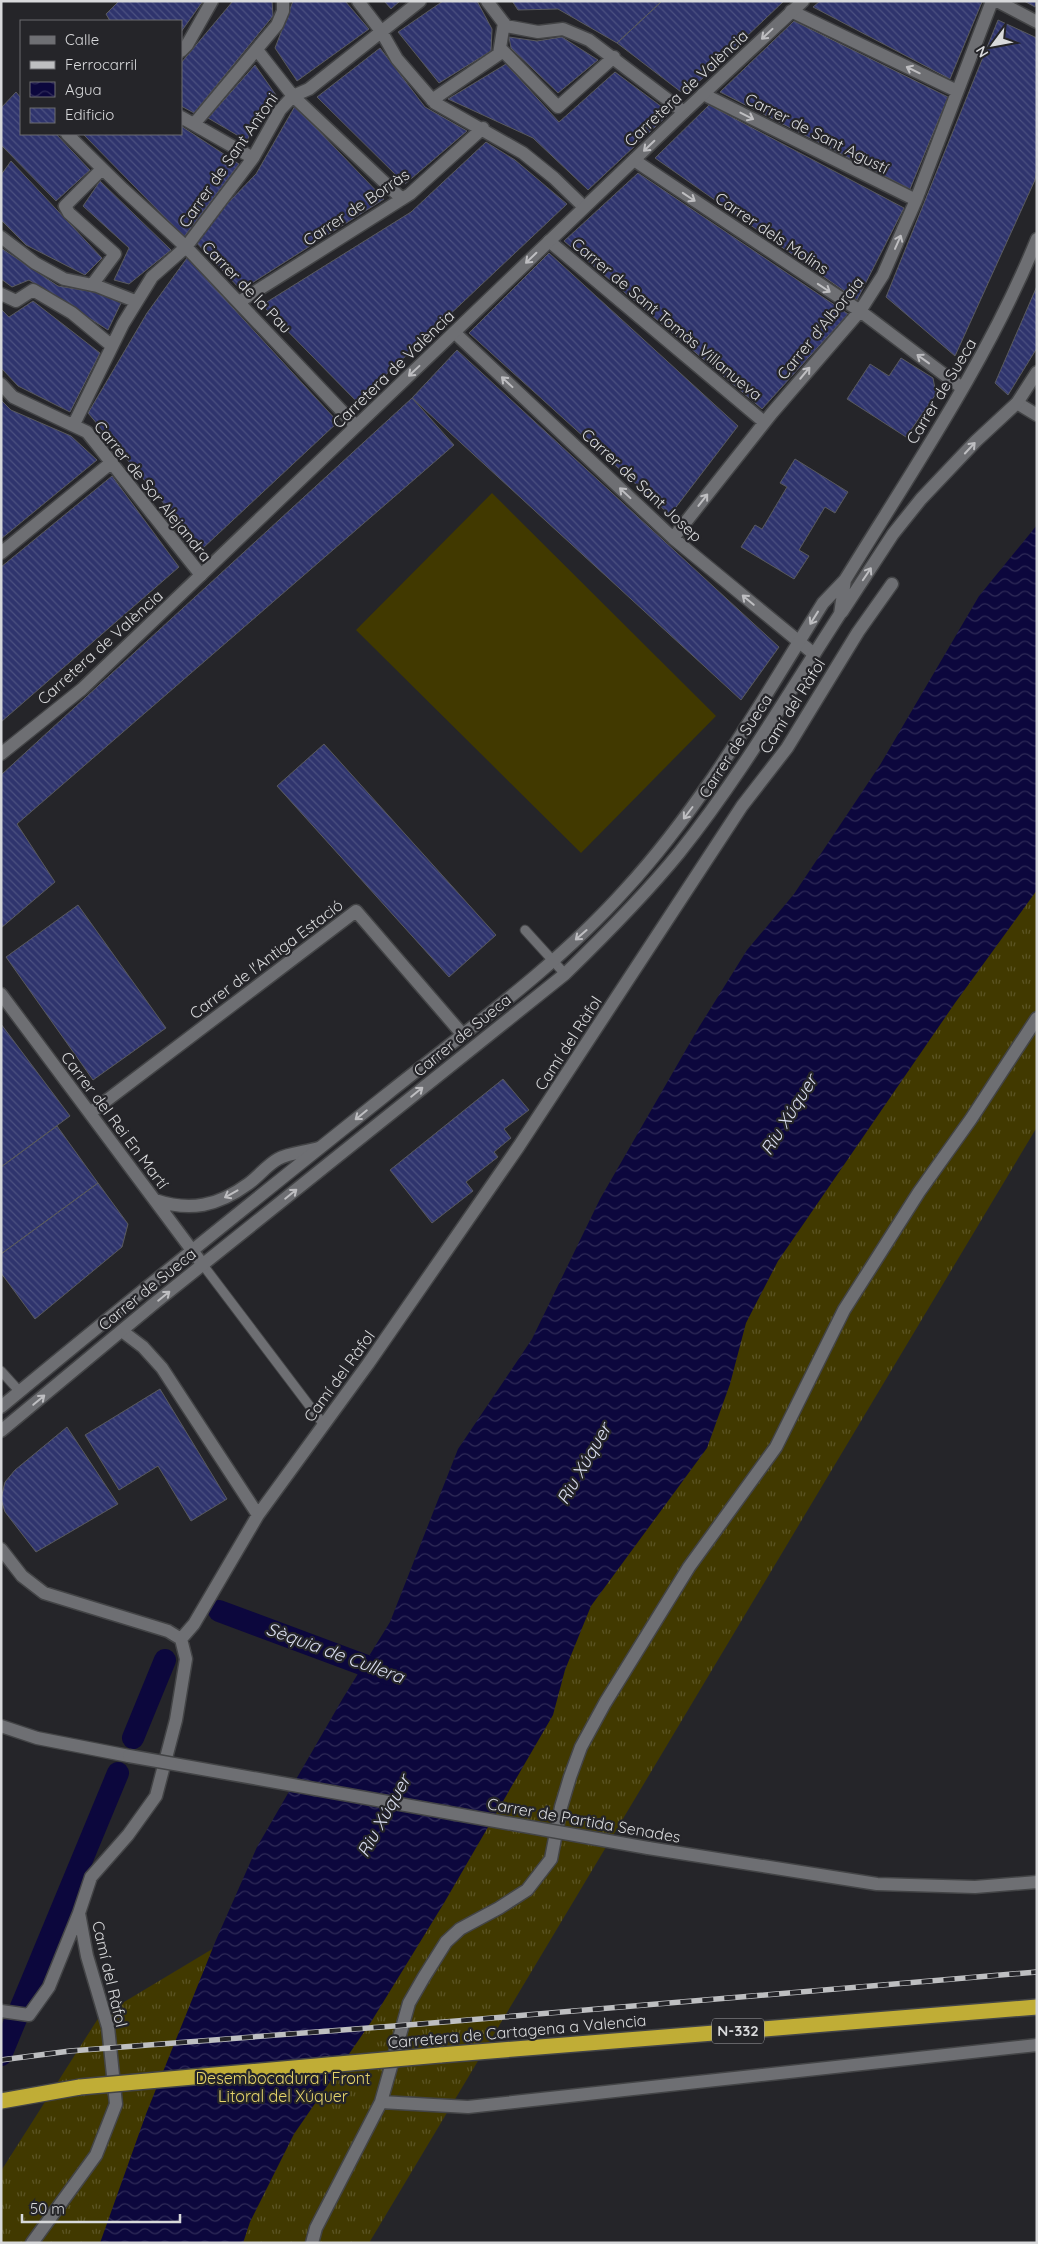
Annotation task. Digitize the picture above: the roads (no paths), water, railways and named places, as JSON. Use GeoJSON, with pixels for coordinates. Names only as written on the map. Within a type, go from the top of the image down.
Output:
{"type":"FeatureCollection","features":[{"type":"Feature","properties":{"kind":"highway","name":"Carretera de Cartagena a Valencia"},"geometry":{"type":"LineString","coordinates":[[1,2100],[80,2087],[440,2055],[1037,2007]]}},
{"type":"Feature","properties":{"kind":"street"},"geometry":{"type":"LineString","coordinates":[[182,50],[188,45],[212,1]]}},
{"type":"Feature","properties":{"kind":"street"},"geometry":{"type":"LineString","coordinates":[[194,124],[277,25],[284,11],[283,1]]}},
{"type":"Feature","properties":{"kind":"street"},"geometry":{"type":"LineString","coordinates":[[358,1],[381,31],[397,59],[432,100],[451,113],[482,128],[523,153],[554,178],[584,207]]}},
{"type":"Feature","properties":{"kind":"street","name":"Carrer de Sant Antoni"},"geometry":{"type":"LineString","coordinates":[[74,424],[135,301],[152,277],[186,247],[253,158],[280,110],[293,96],[309,88],[420,1]]}},
{"type":"Feature","properties":{"kind":"street"},"geometry":{"type":"LineString","coordinates":[[487,1],[506,26],[538,32],[563,29],[589,40],[614,57],[684,112]]}},
{"type":"Feature","properties":{"kind":"street","name":"Carretera de València"},"geometry":{"type":"LineString","coordinates":[[1,754],[82,689],[455,333],[584,207],[803,1]]}},
{"type":"Feature","properties":{"kind":"street","name":"Carrer d'Alboraia"},"geometry":{"type":"LineString","coordinates":[[673,538],[764,422],[860,311],[884,276],[916,200],[992,1]]}},
{"type":"Feature","properties":{"kind":"street"},"geometry":{"type":"LineString","coordinates":[[998,1],[1037,22]]}},
{"type":"Feature","properties":{"kind":"street"},"geometry":{"type":"LineString","coordinates":[[791,11],[957,92]]}},
{"type":"Feature","properties":{"kind":"street"},"geometry":{"type":"LineString","coordinates":[[432,100],[500,54],[504,23]]}},
{"type":"Feature","properties":{"kind":"street"},"geometry":{"type":"LineString","coordinates":[[501,49],[558,107],[614,57]]}},
{"type":"Feature","properties":{"kind":"street"},"geometry":{"type":"LineString","coordinates":[[257,50],[293,96],[402,199]]}},
{"type":"Feature","properties":{"kind":"street","name":"Carrer de Sant Agustí"},"geometry":{"type":"LineString","coordinates":[[703,94],[916,200]]}},
{"type":"Feature","properties":{"kind":"street"},"geometry":{"type":"LineString","coordinates":[[182,118],[253,158]]}},
{"type":"Feature","properties":{"kind":"street","name":"Carrer de Borràs"},"geometry":{"type":"LineString","coordinates":[[239,302],[402,199],[482,128]]}},
{"type":"Feature","properties":{"kind":"street","name":"Carrer de la Pau"},"geometry":{"type":"LineString","coordinates":[[68,135],[186,247],[356,426]]}},
{"type":"Feature","properties":{"kind":"street","name":"Carrer dels Molins"},"geometry":{"type":"LineString","coordinates":[[634,160],[860,311],[962,388]]}},
{"type":"Feature","properties":{"kind":"street"},"geometry":{"type":"LineString","coordinates":[[92,285],[115,254],[69,213],[65,206],[102,169]]}},
{"type":"Feature","properties":{"kind":"street"},"geometry":{"type":"LineString","coordinates":[[1,237],[35,263],[56,275],[92,285],[135,301]]}},
{"type":"Feature","properties":{"kind":"street","name":"Carrer de Sueca"},"geometry":{"type":"LineString","coordinates":[[1,1408],[319,1148],[463,1035],[586,931],[625,890],[663,845],[709,784],[824,603],[845,580],[1000,322],[1037,239]]}},
{"type":"Feature","properties":{"kind":"street","name":"Carrer de Sant Tomàs Villanueva"},"geometry":{"type":"LineString","coordinates":[[549,241],[764,422]]}},
{"type":"Feature","properties":{"kind":"street"},"geometry":{"type":"LineString","coordinates":[[1,294],[16,300],[32,290],[72,313],[112,346]]}},
{"type":"Feature","properties":{"kind":"street","name":"Carrer de Sant Josep"},"geometry":{"type":"LineString","coordinates":[[455,333],[673,538],[798,643],[814,654]]}},
{"type":"Feature","properties":{"kind":"street"},"geometry":{"type":"LineString","coordinates":[[840,614],[894,534],[921,499],[976,441],[1016,404],[1037,372]]}},
{"type":"Feature","properties":{"kind":"street","name":"Carrer de Sor Alejandra"},"geometry":{"type":"LineString","coordinates":[[1,384],[14,397],[74,424],[87,432],[201,575]]}},
{"type":"Feature","properties":{"kind":"street"},"geometry":{"type":"LineString","coordinates":[[1016,404],[1037,415]]}},
{"type":"Feature","properties":{"kind":"street"},"geometry":{"type":"LineString","coordinates":[[1,553],[112,462]]}},
{"type":"Feature","properties":{"kind":"street","name":"Carrer de Sueca"},"geometry":{"type":"LineString","coordinates":[[1,1431],[203,1265],[564,974],[613,928],[679,853],[713,808],[840,614],[845,580]]}},
{"type":"Feature","properties":{"kind":"street","name":"Camí del Ràfol"},"geometry":{"type":"LineString","coordinates":[[32,2243],[96,2155],[116,2104],[108,2027],[87,1956],[79,1913],[91,1877],[128,1834],[156,1796],[177,1711],[186,1660],[181,1639],[194,1624],[258,1515],[324,1425],[519,1146],[742,806],[787,748],[858,632],[892,584]]}},
{"type":"Feature","properties":{"kind":"street","name":"Carrer de l'Antiga Estació"},"geometry":{"type":"LineString","coordinates":[[90,1113],[356,911],[463,1035]]}},
{"type":"Feature","properties":{"kind":"street","name":"Carrer del Rei En Martí"},"geometry":{"type":"LineString","coordinates":[[1,994],[203,1265]]}},
{"type":"Feature","properties":{"kind":"street"},"geometry":{"type":"LineString","coordinates":[[312,2243],[316,2228],[381,2102],[409,2003],[424,1977],[446,1942],[460,1929],[527,1890],[552,1859],[561,1807],[570,1777],[581,1747],[605,1704],[689,1567],[776,1447],[844,1310],[919,1192],[971,1119],[1037,1018]]}},
{"type":"Feature","properties":{"kind":"street"},"geometry":{"type":"LineString","coordinates":[[154,1200],[182,1208],[202,1206],[224,1198],[248,1184],[278,1159],[319,1148]]}},
{"type":"Feature","properties":{"kind":"street"},"geometry":{"type":"LineString","coordinates":[[122,1331],[143,1347],[162,1368],[258,1515]]}},
{"type":"Feature","properties":{"kind":"street"},"geometry":{"type":"LineString","coordinates":[[1,1549],[22,1576],[44,1593],[168,1631],[181,1639]]}},
{"type":"Feature","properties":{"kind":"street","name":"Carrer de Partida Senades"},"geometry":{"type":"LineString","coordinates":[[1,1726],[37,1738],[129,1756],[648,1848],[877,1884],[975,1887],[1037,1882]]}},
{"type":"Feature","properties":{"kind":"street"},"geometry":{"type":"LineString","coordinates":[[1,2011],[28,2015],[49,1987],[79,1913]]}},
{"type":"Feature","properties":{"kind":"street"},"geometry":{"type":"LineString","coordinates":[[381,2102],[468,2106],[1037,2045]]}},
{"type":"Feature","properties":{"kind":"lane"},"geometry":{"type":"LineString","coordinates":[[525,930],[553,959],[564,974]]}},
{"type":"Feature","properties":{"kind":"lane"},"geometry":{"type":"LineString","coordinates":[[203,1265],[324,1425]]}},
{"type":"Feature","properties":{"kind":"lane"},"geometry":{"type":"LineString","coordinates":[[1,1370],[20,1392]]}},
{"type":"Feature","properties":{"kind":"water","name":"Riu Xúquer"},"geometry":{"type":"Polygon","coordinates":[[[1037,525],[1037,890],[955,1003],[778,1261],[746,1323],[730,1384],[707,1448],[591,1606],[565,1670],[553,1715],[444,1903],[371,2022],[294,2134],[250,2222],[243,2243],[100,2243],[146,2114],[216,1940],[257,1847],[343,1698],[390,1622],[458,1449],[532,1339],[600,1199],[699,1027],[747,950],[794,894],[880,765],[979,596],[1037,525]]]}},
{"type":"Feature","properties":{"kind":"waterway","name":"Sèquia de Cullera"},"geometry":{"type":"LineString","coordinates":[[219,1611],[391,1675]]}},
{"type":"Feature","properties":{"kind":"waterway","name":"Sèquia de Cullera"},"geometry":{"type":"LineString","coordinates":[[133,1738],[165,1660]]}},
{"type":"Feature","properties":{"kind":"waterway"},"geometry":{"type":"LineString","coordinates":[[1,2055],[118,1773]]}},
{"type":"Feature","properties":{"kind":"railway"},"geometry":{"type":"LineString","coordinates":[[1,2060],[70,2051],[420,2024],[1037,1972]]}},
{"type":"Feature","properties":{"kind":"park label","name":"Desembocadura i Front Litoral del Xúquer"},"geometry":{"type":"Point","coordinates":[283,2087]}}]}
